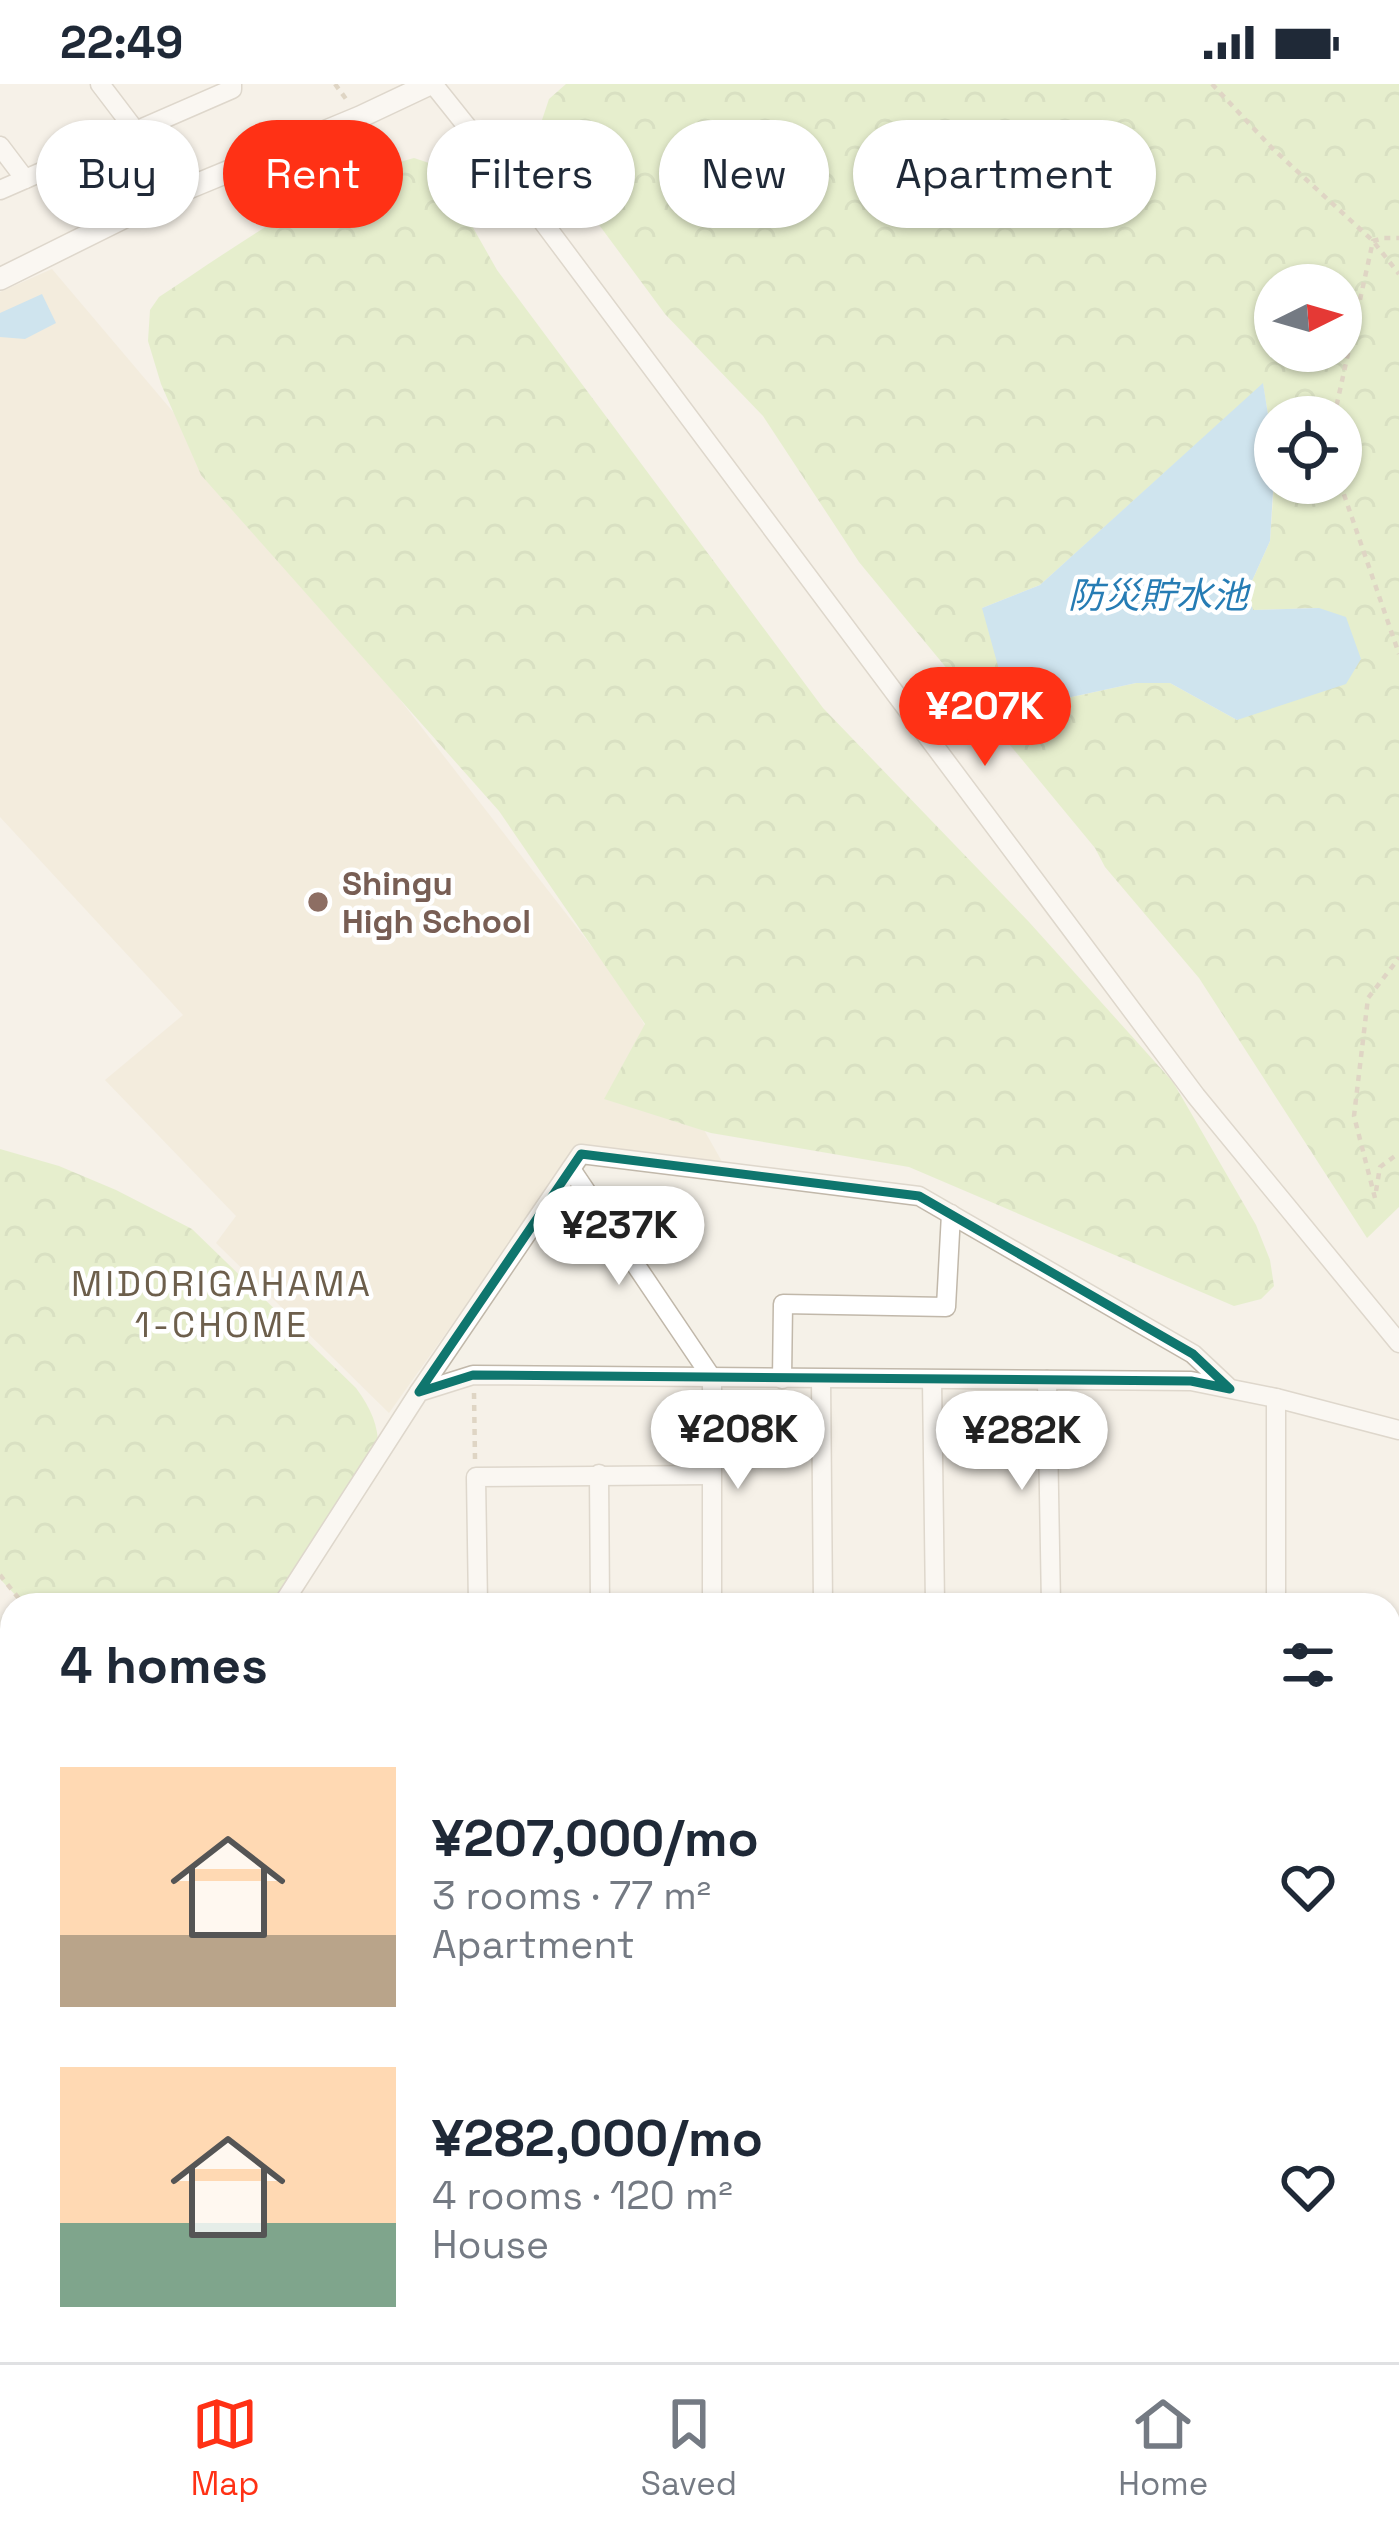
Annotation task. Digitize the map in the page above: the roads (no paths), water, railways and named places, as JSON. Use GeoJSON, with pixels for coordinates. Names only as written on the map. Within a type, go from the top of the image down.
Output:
{"type":"FeatureCollection","features":[{"type":"Feature","properties":{"kind":"street"},"geometry":{"type":"LineString","coordinates":[[100,84],[122,120]]}},
{"type":"Feature","properties":{"kind":"street"},"geometry":{"type":"LineString","coordinates":[[158,120],[232,89],[232,84]]}},
{"type":"Feature","properties":{"kind":"street"},"geometry":{"type":"LineString","coordinates":[[0,279],[157,201],[432,84],[540,218],[1196,1096],[1399,1343]]}},
{"type":"Feature","properties":{"kind":"street"},"geometry":{"type":"LineString","coordinates":[[0,146],[25,179]]}},
{"type":"Feature","properties":{"kind":"street"},"geometry":{"type":"LineString","coordinates":[[0,190],[36,174]]}},
{"type":"Feature","properties":{"kind":"street"},"geometry":{"type":"LineString","coordinates":[[290,1593],[581,1154],[919,1196],[1193,1354],[1230,1389]]}},
{"type":"Feature","properties":{"kind":"street"},"geometry":{"type":"LineString","coordinates":[[572,1168],[712,1378],[712,1593]]}},
{"type":"Feature","properties":{"kind":"street"},"geometry":{"type":"LineString","coordinates":[[782,1379],[783,1304],[946,1307],[951,1214]]}},
{"type":"Feature","properties":{"kind":"street"},"geometry":{"type":"LineString","coordinates":[[419,1392],[473,1375],[1191,1381],[1399,1430]]}},
{"type":"Feature","properties":{"kind":"street"},"geometry":{"type":"LineString","coordinates":[[820,1379],[824,1593]]}},
{"type":"Feature","properties":{"kind":"street"},"geometry":{"type":"LineString","coordinates":[[932,1380],[935,1593]]}},
{"type":"Feature","properties":{"kind":"street"},"geometry":{"type":"LineString","coordinates":[[1047,1380],[1051,1593]]}},
{"type":"Feature","properties":{"kind":"street"},"geometry":{"type":"LineString","coordinates":[[1276,1398],[1276,1593]]}},
{"type":"Feature","properties":{"kind":"street"},"geometry":{"type":"LineString","coordinates":[[599,1474],[600,1593]]}},
{"type":"Feature","properties":{"kind":"street"},"geometry":{"type":"LineString","coordinates":[[478,1593],[476,1477],[711,1475]]}},
{"type":"Feature","properties":{"kind":"water"},"geometry":{"type":"Polygon","coordinates":[[[42,294],[56,323],[25,339],[0,337],[0,313],[42,294]]]}},
{"type":"Feature","properties":{"kind":"water","name":"防災貯水池"},"geometry":{"type":"Polygon","coordinates":[[[1263,383],[1265,396],[1254,396],[1254,504],[1272,504],[1270,541],[1247,592],[1253,610],[1319,608],[1346,617],[1361,659],[1346,684],[1237,720],[1170,683],[1136,683],[1053,701],[1029,722],[1001,677],[982,608],[1040,585],[1263,383]]]}},
{"type":"Feature","properties":{"kind":"place","name":"Shingu High School"},"geometry":{"type":"Point","coordinates":[318,902]}},
{"type":"Feature","properties":{"kind":"district","name":"MIDORIGAHAMA 1-CHOME"},"geometry":{"type":"Point","coordinates":[222,1304]}}]}
